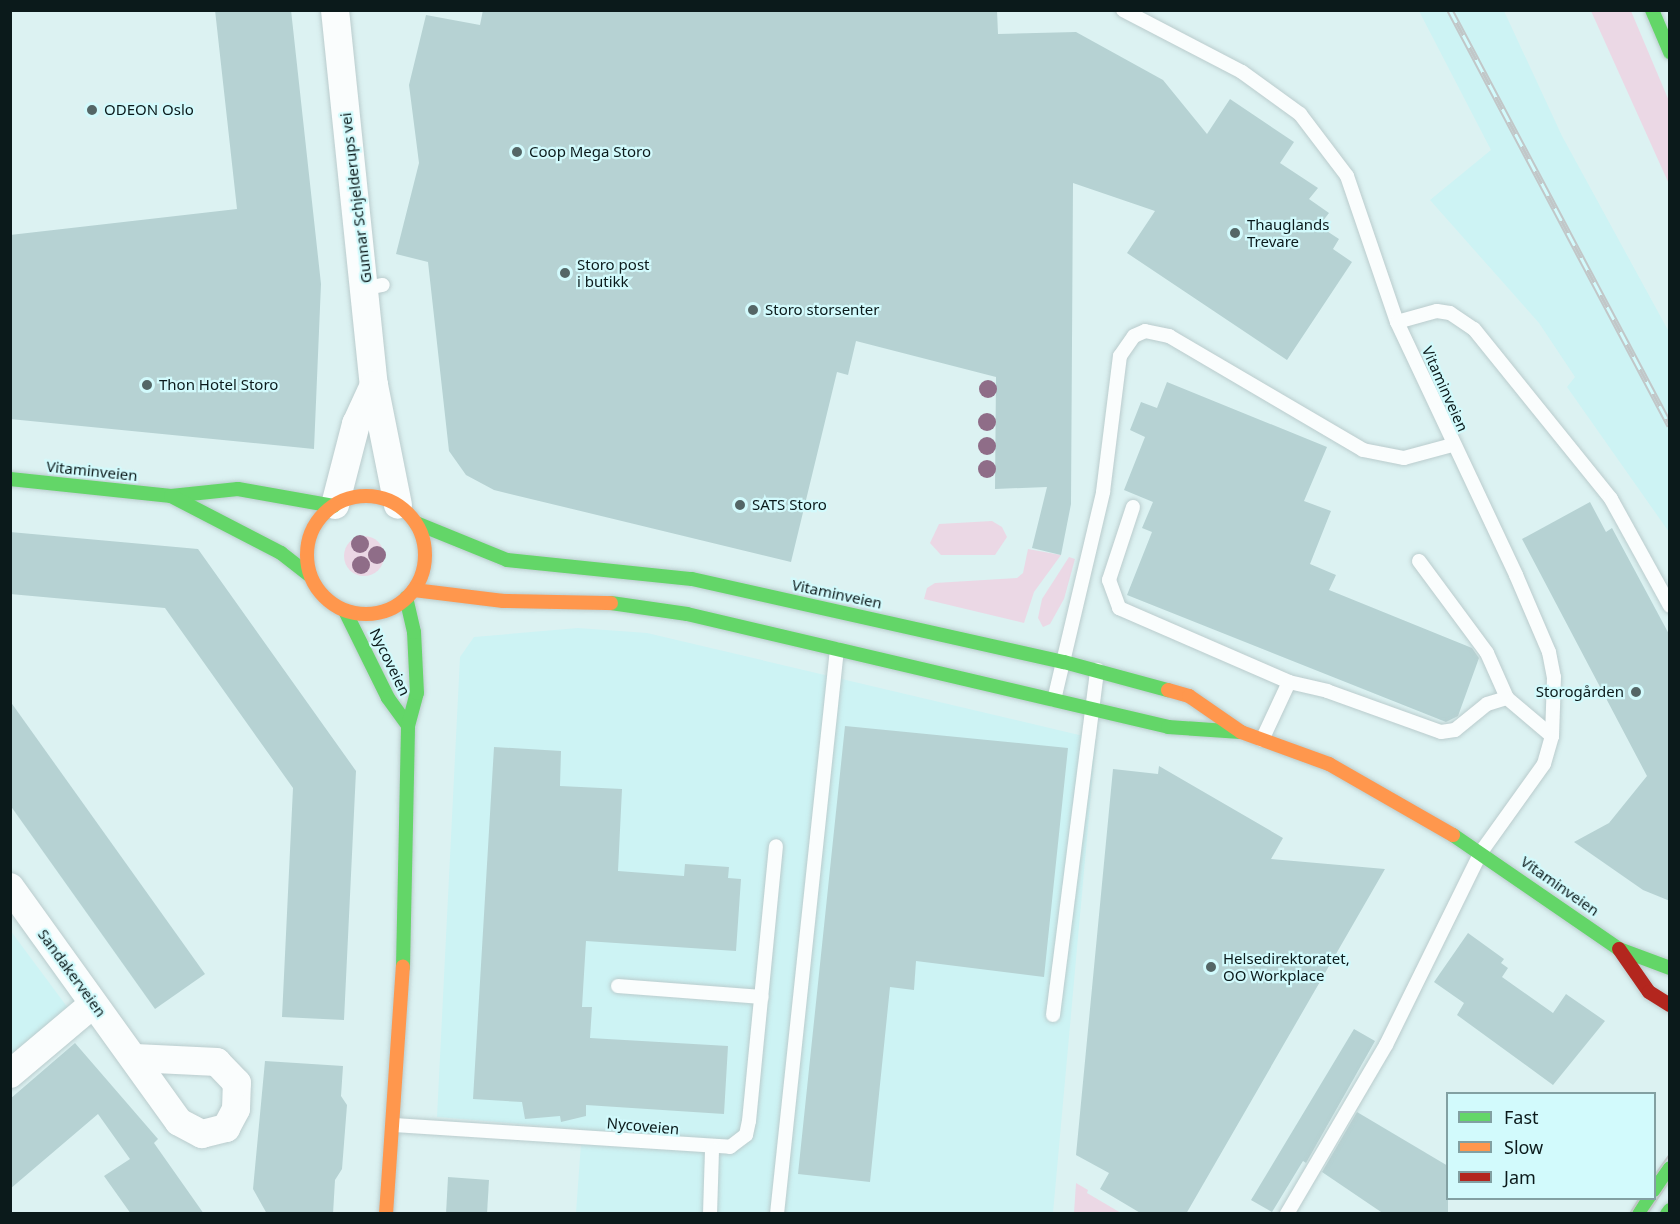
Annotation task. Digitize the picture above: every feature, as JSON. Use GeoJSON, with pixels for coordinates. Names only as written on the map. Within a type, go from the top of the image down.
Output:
{"type":"FeatureCollection","features":[{"type":"Feature","properties":{"kind":"main road"},"geometry":{"type":"LineString","coordinates":[[1652,10],[1670,52]]}},
{"type":"Feature","properties":{"kind":"main road","name":"Vitaminveien"},"geometry":{"type":"LineString","coordinates":[[10,479],[171,496],[238,489],[334,505]]}},
{"type":"Feature","properties":{"kind":"main road","name":"Vitaminveien"},"geometry":{"type":"LineString","coordinates":[[171,496],[281,553],[310,576]]}},
{"type":"Feature","properties":{"kind":"main road"},"geometry":{"type":"LineString","coordinates":[[366,496],[407,514],[425,550],[410,594],[371,614],[345,611],[324,597],[310,576],[309,537],[334,505],[366,496]]}},
{"type":"Feature","properties":{"kind":"main road","name":"Vitaminveien"},"geometry":{"type":"LineString","coordinates":[[407,514],[507,560],[692,579],[1064,662],[1189,696],[1241,732],[1347,773],[1481,852],[1619,949],[1670,968]]}},
{"type":"Feature","properties":{"kind":"main road","name":"Vitaminveien"},"geometry":{"type":"LineString","coordinates":[[410,594],[651,608],[837,647],[1168,727],[1241,732]]}},
{"type":"Feature","properties":{"kind":"main road","name":"Nycoveien"},"geometry":{"type":"LineString","coordinates":[[386,1214],[394,1125],[409,824],[408,726],[417,693],[410,594]]}},
{"type":"Feature","properties":{"kind":"main road","name":"Nycoveien"},"geometry":{"type":"LineString","coordinates":[[345,611],[387,698],[408,726]]}},
{"type":"Feature","properties":{"kind":"main road","name":"Vitaminveien"},"geometry":{"type":"LineString","coordinates":[[1619,949],[1649,992],[1670,1005]]}},
{"type":"Feature","properties":{"kind":"main road"},"geometry":{"type":"LineString","coordinates":[[1656,1187],[1670,1168]]}},
{"type":"Feature","properties":{"kind":"main road"},"geometry":{"type":"LineString","coordinates":[[1639,1214],[1648,1200]]}},
{"type":"Feature","properties":{"kind":"street","name":"Gunnar Schjelderups vei"},"geometry":{"type":"LineString","coordinates":[[335,10],[375,287],[374,385],[407,514]]}},
{"type":"Feature","properties":{"kind":"street","name":"Gunnar Schjelderups vei"},"geometry":{"type":"LineString","coordinates":[[334,505],[356,424],[374,385]]}},
{"type":"Feature","properties":{"kind":"street","name":"Sandakerveien"},"geometry":{"type":"LineString","coordinates":[[10,887],[93,1004],[135,1058]]}},
{"type":"Feature","properties":{"kind":"street"},"geometry":{"type":"LineString","coordinates":[[10,1074],[93,1004]]}},
{"type":"Feature","properties":{"kind":"lane","name":"Vitaminveien"},"geometry":{"type":"LineString","coordinates":[[1123,10],[1242,72],[1300,114],[1347,176],[1397,322],[1549,652],[1554,678],[1552,736],[1544,764],[1481,852]]}},
{"type":"Feature","properties":{"kind":"lane"},"geometry":{"type":"LineString","coordinates":[[1397,322],[1437,311],[1450,313],[1474,329],[1611,499],[1670,606]]}},
{"type":"Feature","properties":{"kind":"lane"},"geometry":{"type":"LineString","coordinates":[[1054,700],[1103,492],[1119,356],[1134,336],[1145,331],[1169,336],[1363,450],[1404,458],[1452,445]]}},
{"type":"Feature","properties":{"kind":"lane"},"geometry":{"type":"LineString","coordinates":[[1133,507],[1109,580],[1119,608],[1289,682],[1326,691],[1441,732],[1455,730],[1487,704],[1507,698]]}},
{"type":"Feature","properties":{"kind":"lane"},"geometry":{"type":"LineString","coordinates":[[1419,561],[1487,653],[1507,698],[1552,736]]}},
{"type":"Feature","properties":{"kind":"lane"},"geometry":{"type":"LineString","coordinates":[[777,1214],[837,647]]}},
{"type":"Feature","properties":{"kind":"lane"},"geometry":{"type":"LineString","coordinates":[[1053,1015],[1089,708],[1097,670]]}},
{"type":"Feature","properties":{"kind":"lane"},"geometry":{"type":"LineString","coordinates":[[1262,741],[1289,682]]}},
{"type":"Feature","properties":{"kind":"lane","name":"Nycoveien"},"geometry":{"type":"LineString","coordinates":[[394,1125],[712,1149],[730,1148],[746,1135],[776,846]]}},
{"type":"Feature","properties":{"kind":"lane"},"geometry":{"type":"LineString","coordinates":[[1287,1214],[1386,1045],[1481,852]]}},
{"type":"Feature","properties":{"kind":"lane"},"geometry":{"type":"LineString","coordinates":[[618,986],[762,997]]}},
{"type":"Feature","properties":{"kind":"lane"},"geometry":{"type":"LineString","coordinates":[[710,1214],[712,1149]]}},
{"type":"Feature","properties":{"kind":"shaded area"},"geometry":{"type":"Polygon","coordinates":[[[1419,11],[1504,11],[1562,136],[1669,332],[1669,532],[1567,387],[1575,377],[1539,323],[1430,200],[1491,150],[1419,11]]]}},
{"type":"Feature","properties":{"kind":"shaded area"},"geometry":{"type":"Polygon","coordinates":[[[1591,11],[1631,11],[1669,101],[1669,184],[1591,11]]]}},
{"type":"Feature","properties":{"kind":"shaded area"},"geometry":{"type":"Polygon","coordinates":[[[992,521],[1002,527],[1007,537],[995,555],[941,555],[930,543],[939,524],[992,521]]]}},
{"type":"Feature","properties":{"kind":"shaded area"},"geometry":{"type":"Polygon","coordinates":[[[364,536],[372,537],[378,542],[383,548],[383,564],[378,570],[372,575],[364,576],[356,575],[350,570],[345,564],[344,556],[345,548],[350,542],[356,537],[364,536]]]}},
{"type":"Feature","properties":{"kind":"shaded area"},"geometry":{"type":"Polygon","coordinates":[[[1028,549],[1061,555],[1034,592],[1024,623],[924,599],[927,588],[935,583],[1017,578],[1023,573],[1028,549]]]}},
{"type":"Feature","properties":{"kind":"shaded area"},"geometry":{"type":"Polygon","coordinates":[[[1069,557],[1075,559],[1064,599],[1050,624],[1043,627],[1038,618],[1042,599],[1069,557]]]}},
{"type":"Feature","properties":{"kind":"shaded area"},"geometry":{"type":"Polygon","coordinates":[[[578,628],[647,633],[1096,739],[1053,1213],[576,1213],[582,1129],[437,1117],[460,657],[474,637],[578,628]]]}},
{"type":"Feature","properties":{"kind":"shaded area"},"geometry":{"type":"Polygon","coordinates":[[[10,930],[68,1008],[10,1061],[10,930]]]}},
{"type":"Feature","properties":{"kind":"shaded area"},"geometry":{"type":"Polygon","coordinates":[[[1076,1183],[1088,1190],[1087,1193],[1121,1213],[1074,1213],[1076,1183]]]}},
{"type":"Feature","properties":{"kind":"building"},"geometry":{"type":"Polygon","coordinates":[[[215,10],[291,10],[321,284],[314,449],[10,419],[10,235],[237,209],[215,10]]]}},
{"type":"Feature","properties":{"kind":"building","name":"Storo storsenter"},"geometry":{"type":"Polygon","coordinates":[[[483,10],[997,10],[998,34],[1076,32],[1163,80],[1207,134],[1230,99],[1294,142],[1280,163],[1318,188],[1309,199],[1329,213],[1319,226],[1339,239],[1333,249],[1352,262],[1287,360],[1127,253],[1155,211],[1073,183],[1071,504],[1061,555],[1032,548],[1047,487],[995,489],[996,377],[856,341],[848,375],[837,372],[791,562],[494,490],[466,475],[449,451],[428,262],[396,254],[419,163],[409,85],[426,15],[480,25],[483,10]]]}},
{"type":"Feature","properties":{"kind":"building"},"geometry":{"type":"Polygon","coordinates":[[[1167,382],[1327,447],[1304,501],[1331,511],[1310,564],[1336,575],[1329,590],[1472,648],[1479,658],[1458,716],[1446,722],[1127,595],[1152,532],[1142,528],[1153,502],[1124,490],[1145,437],[1130,430],[1141,402],[1157,408],[1167,382]]]}},
{"type":"Feature","properties":{"kind":"building","name":"Storogården"},"geometry":{"type":"Polygon","coordinates":[[[1590,502],[1606,532],[1612,528],[1670,636],[1670,901],[1643,890],[1574,842],[1609,823],[1647,776],[1522,539],[1590,502]]]}},
{"type":"Feature","properties":{"kind":"building"},"geometry":{"type":"Polygon","coordinates":[[[10,532],[198,549],[356,771],[344,1020],[282,1017],[293,788],[165,608],[10,594],[10,532]]]}},
{"type":"Feature","properties":{"kind":"building"},"geometry":{"type":"Polygon","coordinates":[[[10,701],[205,974],[155,1009],[10,805],[10,701]]]}},
{"type":"Feature","properties":{"kind":"building"},"geometry":{"type":"Polygon","coordinates":[[[845,726],[1068,748],[1044,977],[916,961],[914,990],[890,987],[870,1182],[798,1174],[845,726]]]}},
{"type":"Feature","properties":{"kind":"building"},"geometry":{"type":"Polygon","coordinates":[[[494,747],[561,751],[560,786],[622,789],[618,871],[684,876],[685,864],[729,867],[728,878],[741,879],[736,951],[586,941],[582,1007],[592,1007],[590,1038],[728,1046],[724,1114],[586,1105],[586,1116],[561,1122],[560,1116],[525,1119],[522,1102],[473,1099],[494,747]]]}},
{"type":"Feature","properties":{"kind":"building","name":"Helsedirektoratet, OO Workplace"},"geometry":{"type":"Polygon","coordinates":[[[1159,766],[1283,838],[1271,859],[1385,869],[1186,1214],[1142,1214],[1100,1189],[1109,1173],[1076,1155],[1113,769],[1158,774],[1159,766]]]}},
{"type":"Feature","properties":{"kind":"building"},"geometry":{"type":"Polygon","coordinates":[[[1468,933],[1504,959],[1501,963],[1508,968],[1502,977],[1553,1013],[1566,994],[1605,1021],[1553,1085],[1457,1015],[1464,1003],[1434,982],[1468,933]]]}},
{"type":"Feature","properties":{"kind":"building"},"geometry":{"type":"Polygon","coordinates":[[[1354,1029],[1375,1041],[1306,1163],[1303,1161],[1272,1212],[1251,1200],[1354,1029]]]}},
{"type":"Feature","properties":{"kind":"building"},"geometry":{"type":"Polygon","coordinates":[[[75,1043],[158,1139],[154,1143],[204,1214],[131,1214],[104,1176],[130,1159],[98,1114],[10,1189],[10,1099],[75,1043]]]}},
{"type":"Feature","properties":{"kind":"building"},"geometry":{"type":"Polygon","coordinates":[[[265,1061],[343,1066],[341,1096],[347,1105],[342,1169],[335,1180],[333,1214],[267,1214],[253,1189],[265,1061]]]}},
{"type":"Feature","properties":{"kind":"building"},"geometry":{"type":"Polygon","coordinates":[[[1357,1112],[1446,1165],[1448,1214],[1384,1214],[1322,1172],[1357,1112]]]}},
{"type":"Feature","properties":{"kind":"building"},"geometry":{"type":"Polygon","coordinates":[[[448,1177],[489,1180],[487,1214],[446,1214],[448,1177]]]}},
{"type":"Feature","properties":{"kind":"tram line"},"geometry":{"type":"LineString","coordinates":[[1656,1174],[1670,1154]]}},
{"type":"Feature","properties":{"kind":"tram line"},"geometry":{"type":"LineString","coordinates":[[1647,1214],[1670,1180]]}},
{"type":"Feature","properties":{"kind":"tram line"},"geometry":{"type":"LineString","coordinates":[[1630,1214],[1639,1200]]}},
{"type":"Feature","properties":{"kind":"railway"},"geometry":{"type":"LineString","coordinates":[[1450,10],[1670,425]]}},
{"type":"Feature","properties":{"kind":"traffic: fast"},"geometry":{"type":"LineString","coordinates":[[1652,10],[1670,52]]}},
{"type":"Feature","properties":{"kind":"traffic: fast"},"geometry":{"type":"LineString","coordinates":[[10,479],[171,496],[238,489],[333,506]]}},
{"type":"Feature","properties":{"kind":"traffic: fast"},"geometry":{"type":"LineString","coordinates":[[171,496],[281,553],[310,576]]}},
{"type":"Feature","properties":{"kind":"traffic: fast"},"geometry":{"type":"LineString","coordinates":[[416,523],[507,560],[692,579],[1064,662],[1168,690]]}},
{"type":"Feature","properties":{"kind":"traffic: fast"},"geometry":{"type":"LineString","coordinates":[[403,967],[408,726],[417,693],[414,632],[406,598]]}},
{"type":"Feature","properties":{"kind":"traffic: fast"},"geometry":{"type":"LineString","coordinates":[[611,603],[687,614],[1168,727],[1241,732]]}},
{"type":"Feature","properties":{"kind":"traffic: fast"},"geometry":{"type":"LineString","coordinates":[[345,611],[388,698],[408,726]]}},
{"type":"Feature","properties":{"kind":"traffic: fast"},"geometry":{"type":"LineString","coordinates":[[1453,835],[1619,949],[1670,968]]}},
{"type":"Feature","properties":{"kind":"traffic: fast"},"geometry":{"type":"LineString","coordinates":[[1656,1187],[1670,1168]]}},
{"type":"Feature","properties":{"kind":"traffic: fast"},"geometry":{"type":"LineString","coordinates":[[1639,1214],[1648,1200]]}},
{"type":"Feature","properties":{"kind":"traffic: fast"},"geometry":{"type":"LineString","coordinates":[[1667,1214],[1670,1210]]}},
{"type":"Feature","properties":{"kind":"traffic: slow"},"geometry":{"type":"LineString","coordinates":[[366,496],[389,501],[408,513],[420,532],[425,555],[420,578],[408,597],[389,609],[366,614],[343,609],[324,597],[312,578],[307,555],[312,532],[324,513],[343,501],[366,496]]}},
{"type":"Feature","properties":{"kind":"traffic: slow"},"geometry":{"type":"LineString","coordinates":[[414,590],[503,601],[611,603]]}},
{"type":"Feature","properties":{"kind":"traffic: slow"},"geometry":{"type":"LineString","coordinates":[[1168,690],[1189,696],[1241,732],[1329,764],[1453,835]]}},
{"type":"Feature","properties":{"kind":"traffic: slow"},"geometry":{"type":"LineString","coordinates":[[386,1214],[403,967]]}},
{"type":"Feature","properties":{"kind":"traffic: jam"},"geometry":{"type":"LineString","coordinates":[[1619,949],[1649,992],[1670,1005]]}},
{"type":"Feature","properties":{"kind":"place","name":"ODEON Oslo"},"geometry":{"type":"Point","coordinates":[92,110]}},
{"type":"Feature","properties":{"kind":"place","name":"Coop Mega Storo"},"geometry":{"type":"Point","coordinates":[517,152]}},
{"type":"Feature","properties":{"kind":"place","name":"Thauglands Trevare"},"geometry":{"type":"Point","coordinates":[1235,233]}},
{"type":"Feature","properties":{"kind":"place","name":"Storo post i butikk"},"geometry":{"type":"Point","coordinates":[565,273]}},
{"type":"Feature","properties":{"kind":"place","name":"Storo storsenter"},"geometry":{"type":"Point","coordinates":[753,310]}},
{"type":"Feature","properties":{"kind":"place","name":"Thon Hotel Storo"},"geometry":{"type":"Point","coordinates":[147,385]}},
{"type":"Feature","properties":{"kind":"place","name":"SATS Storo"},"geometry":{"type":"Point","coordinates":[740,505]}},
{"type":"Feature","properties":{"kind":"place","name":"Storogården"},"geometry":{"type":"Point","coordinates":[1636,692]}},
{"type":"Feature","properties":{"kind":"place","name":"Helsedirektoratet, OO Workplace"},"geometry":{"type":"Point","coordinates":[1211,967]}}]}
